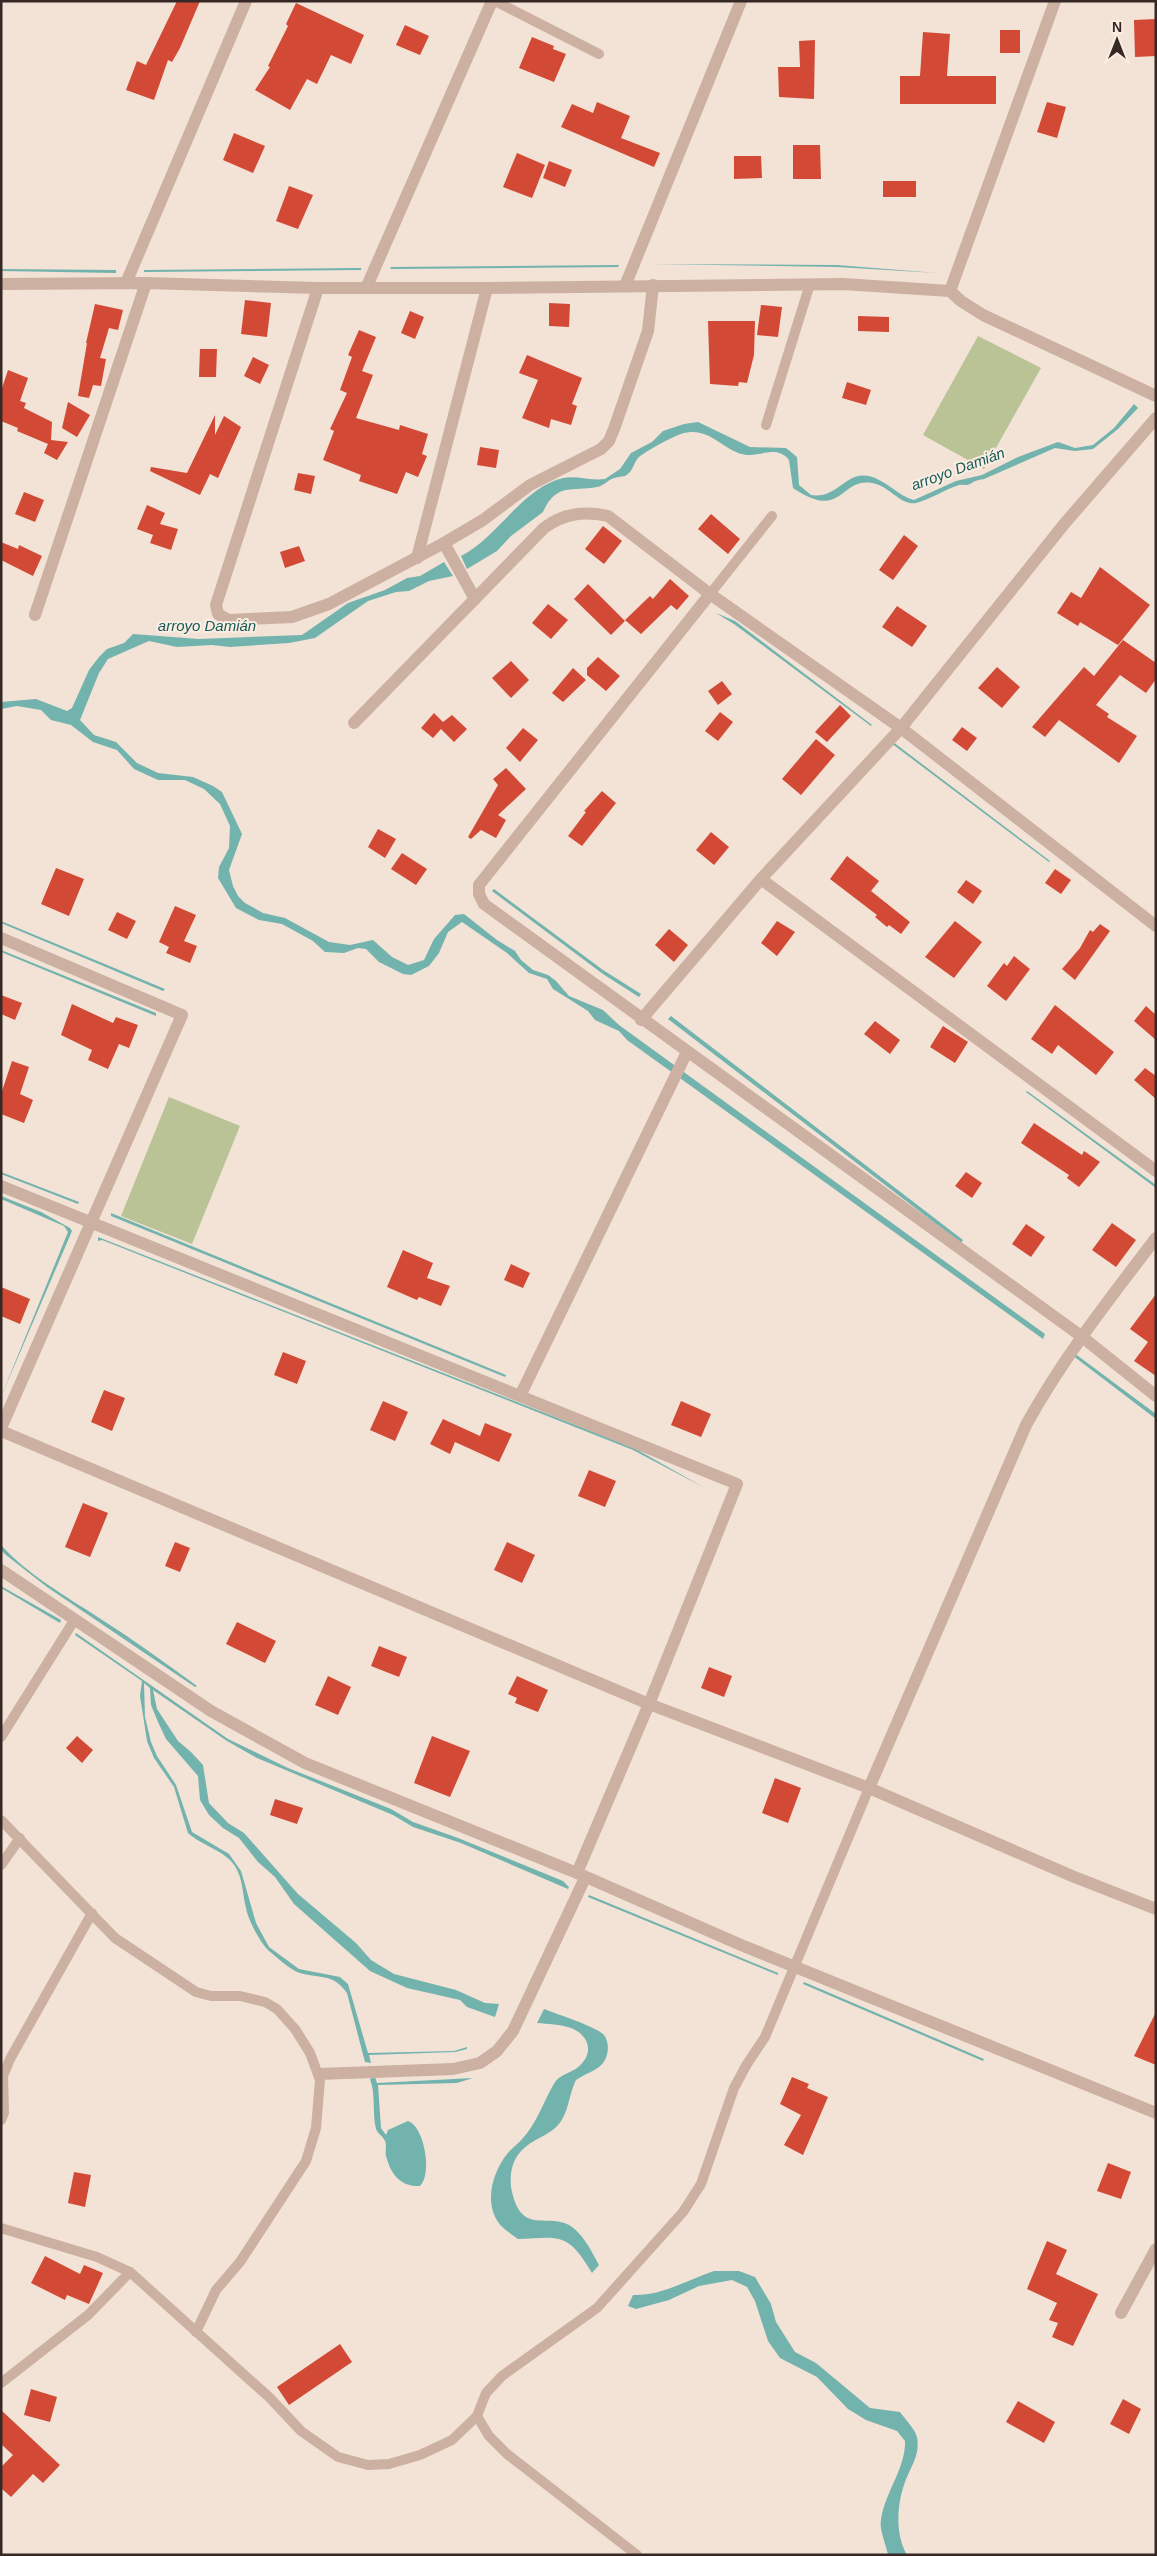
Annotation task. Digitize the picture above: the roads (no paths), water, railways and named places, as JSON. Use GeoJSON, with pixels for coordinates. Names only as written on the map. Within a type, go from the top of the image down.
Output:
{"type":"FeatureCollection","features":[{"type":"Feature","properties":{"kind":"street"},"geometry":{"type":"LineString","coordinates":[[126,283],[246,1]]}},
{"type":"Feature","properties":{"kind":"street"},"geometry":{"type":"LineString","coordinates":[[367,286],[493,1]]}},
{"type":"Feature","properties":{"kind":"street"},"geometry":{"type":"LineString","coordinates":[[625,286],[741,1]]}},
{"type":"Feature","properties":{"kind":"street"},"geometry":{"type":"LineString","coordinates":[[950,291],[1055,1]]}},
{"type":"Feature","properties":{"kind":"street"},"geometry":{"type":"LineString","coordinates":[[35,615],[146,283]]}},
{"type":"Feature","properties":{"kind":"street"},"geometry":{"type":"LineString","coordinates":[[1,284],[146,283],[318,288],[367,286],[487,288],[810,284],[950,291],[983,315],[1156,396]]}},
{"type":"Feature","properties":{"kind":"street"},"geometry":{"type":"LineString","coordinates":[[318,288],[216,605],[218,614],[228,620],[292,617],[329,604],[444,544],[483,520],[530,485],[601,449],[609,441],[648,331],[653,285]]}},
{"type":"Feature","properties":{"kind":"street"},"geometry":{"type":"LineString","coordinates":[[417,558],[487,288]]}},
{"type":"Feature","properties":{"kind":"street"},"geometry":{"type":"LineString","coordinates":[[641,1020],[762,879],[901,728],[1065,524],[1156,418]]}},
{"type":"Feature","properties":{"kind":"street"},"geometry":{"type":"LineString","coordinates":[[354,723],[544,528],[557,519],[572,514],[592,512],[608,516],[710,594],[901,728],[1156,926]]}},
{"type":"Feature","properties":{"kind":"street"},"geometry":{"type":"LineString","coordinates":[[444,544],[476,599]]}},
{"type":"Feature","properties":{"kind":"street"},"geometry":{"type":"LineString","coordinates":[[710,594],[479,885],[479,894],[484,904],[641,1020],[1081,1336],[1156,1396]]}},
{"type":"Feature","properties":{"kind":"street"},"geometry":{"type":"LineString","coordinates":[[762,879],[1156,1171]]}},
{"type":"Feature","properties":{"kind":"street"},"geometry":{"type":"LineString","coordinates":[[1,938],[182,1015],[1,1430],[649,1704],[869,1788],[1072,1876],[1156,1909]]}},
{"type":"Feature","properties":{"kind":"street"},"geometry":{"type":"LineString","coordinates":[[520,1396],[687,1052]]}},
{"type":"Feature","properties":{"kind":"street"},"geometry":{"type":"LineString","coordinates":[[1,1186],[737,1484],[581,1875],[512,2031],[497,2051],[480,2063],[453,2069],[319,2074]]}},
{"type":"Feature","properties":{"kind":"street"},"geometry":{"type":"LineString","coordinates":[[869,1788],[1026,1425],[1047,1387],[1081,1336],[1156,1238]]}},
{"type":"Feature","properties":{"kind":"street"},"geometry":{"type":"LineString","coordinates":[[1,1570],[211,1711],[305,1763],[581,1875],[795,1967],[1156,2113]]}},
{"type":"Feature","properties":{"kind":"street"},"geometry":{"type":"LineString","coordinates":[[1121,2313],[1156,2250]]}},
{"type":"Feature","properties":{"kind":"lane"},"geometry":{"type":"LineString","coordinates":[[493,1],[599,54]]}},
{"type":"Feature","properties":{"kind":"lane"},"geometry":{"type":"LineString","coordinates":[[766,425],[810,284]]}},
{"type":"Feature","properties":{"kind":"lane"},"geometry":{"type":"LineString","coordinates":[[710,594],[772,516]]}},
{"type":"Feature","properties":{"kind":"lane"},"geometry":{"type":"LineString","coordinates":[[1,1737],[75,1620]]}},
{"type":"Feature","properties":{"kind":"lane"},"geometry":{"type":"LineString","coordinates":[[1,2228],[97,2257],[130,2272],[270,2398],[301,2431],[338,2457],[368,2465],[389,2464],[420,2455],[452,2440],[477,2416],[486,2393],[502,2376],[597,2308],[683,2212],[701,2184],[734,2088],[765,2037],[869,1788]]}},
{"type":"Feature","properties":{"kind":"lane"},"geometry":{"type":"LineString","coordinates":[[1,1820],[115,1938],[196,1992],[211,1996],[240,1996],[265,2002],[277,2009],[295,2029],[310,2053],[319,2074],[316,2128],[306,2161],[240,2262],[216,2290],[196,2332]]}},
{"type":"Feature","properties":{"kind":"lane"},"geometry":{"type":"LineString","coordinates":[[1,1865],[20,1838]]}},
{"type":"Feature","properties":{"kind":"lane"},"geometry":{"type":"LineString","coordinates":[[1,2120],[5,2094],[3,2076],[10,2059],[92,1914]]}},
{"type":"Feature","properties":{"kind":"lane"},"geometry":{"type":"LineString","coordinates":[[1,2383],[88,2315],[130,2272]]}},
{"type":"Feature","properties":{"kind":"lane"},"geometry":{"type":"LineString","coordinates":[[477,2416],[489,2436],[507,2454],[637,2555]]}},
{"type":"Feature","properties":{"kind":"water"},"geometry":{"type":"Polygon","coordinates":[[[650,264],[837,265],[937,273],[837,267],[650,264]]]}},
{"type":"Feature","properties":{"kind":"water"},"geometry":{"type":"Polygon","coordinates":[[[619,265],[618,267],[390,269],[391,267],[619,265]]]}},
{"type":"Feature","properties":{"kind":"water"},"geometry":{"type":"Polygon","coordinates":[[[361,268],[361,270],[144,272],[144,270],[361,268]]]}},
{"type":"Feature","properties":{"kind":"water"},"geometry":{"type":"Polygon","coordinates":[[[1,269],[116,270],[116,273],[1,271],[1,269]]]}},
{"type":"Feature","properties":{"kind":"water"},"geometry":{"type":"Polygon","coordinates":[[[1134,404],[1138,408],[1118,429],[1093,449],[1075,451],[1055,448],[969,485],[959,485],[916,503],[906,502],[876,484],[864,483],[855,485],[832,499],[823,501],[793,488],[789,460],[779,453],[769,452],[747,455],[731,450],[702,434],[694,432],[684,433],[667,440],[641,455],[630,472],[625,476],[614,478],[597,487],[559,492],[548,503],[543,512],[511,536],[497,551],[467,569],[461,556],[474,548],[522,502],[548,483],[568,477],[605,479],[620,469],[631,453],[652,442],[663,431],[684,424],[698,422],[750,447],[786,448],[797,457],[799,485],[811,495],[828,493],[854,477],[869,476],[914,500],[956,481],[982,475],[1018,457],[1058,442],[1075,448],[1093,445],[1114,428],[1134,404]]]}},
{"type":"Feature","properties":{"kind":"water"},"geometry":{"type":"Polygon","coordinates":[[[444,562],[453,576],[429,581],[409,591],[396,592],[368,601],[315,638],[289,643],[230,647],[212,645],[177,647],[149,641],[142,644],[108,659],[99,673],[80,720],[94,735],[116,742],[137,763],[158,773],[193,777],[222,792],[242,834],[229,870],[233,886],[238,896],[245,903],[263,913],[285,918],[329,942],[350,945],[373,940],[392,957],[408,965],[424,960],[434,939],[455,915],[464,914],[497,940],[515,951],[521,960],[533,970],[548,975],[569,996],[603,1010],[619,1025],[1045,1334],[1043,1339],[627,1040],[619,1031],[595,1020],[588,1011],[553,989],[547,979],[529,973],[507,953],[462,922],[448,932],[439,953],[429,966],[411,975],[403,974],[379,962],[366,949],[358,948],[344,953],[325,952],[313,941],[282,924],[259,920],[236,908],[218,878],[219,867],[229,848],[230,826],[220,804],[204,789],[185,780],[158,780],[134,769],[117,750],[93,742],[71,725],[51,720],[41,710],[17,706],[1,709],[1,702],[36,699],[67,711],[72,708],[89,670],[99,657],[107,649],[124,643],[133,634],[199,639],[302,635],[348,603],[385,590],[407,578],[420,576],[444,562]]]}},
{"type":"Feature","properties":{"kind":"water"},"geometry":{"type":"Polygon","coordinates":[[[716,613],[735,621],[872,725],[734,624],[716,613]]]}},
{"type":"Feature","properties":{"kind":"water"},"geometry":{"type":"Polygon","coordinates":[[[893,742],[1050,861],[891,743],[893,742]]]}},
{"type":"Feature","properties":{"kind":"water"},"geometry":{"type":"Polygon","coordinates":[[[494,889],[603,970],[641,994],[639,997],[603,974],[492,891],[494,889]]]}},
{"type":"Feature","properties":{"kind":"water"},"geometry":{"type":"Polygon","coordinates":[[[1,921],[165,989],[163,991],[1,923],[1,921]]]}},
{"type":"Feature","properties":{"kind":"water"},"geometry":{"type":"Polygon","coordinates":[[[1,950],[156,1013],[156,1016],[1,952],[1,950]]]}},
{"type":"Feature","properties":{"kind":"water"},"geometry":{"type":"Polygon","coordinates":[[[671,1016],[963,1240],[961,1243],[668,1019],[671,1016]]]}},
{"type":"Feature","properties":{"kind":"water"},"geometry":{"type":"Polygon","coordinates":[[[1026,1092],[1156,1185],[1156,1188],[1026,1092]]]}},
{"type":"Feature","properties":{"kind":"water"},"geometry":{"type":"Polygon","coordinates":[[[1,1172],[79,1202],[78,1204],[1,1174],[1,1172]]]}},
{"type":"Feature","properties":{"kind":"water"},"geometry":{"type":"Polygon","coordinates":[[[1,1196],[41,1212],[70,1228],[72,1231],[1,1397],[68,1232],[64,1226],[1,1199],[1,1196]]]}},
{"type":"Feature","properties":{"kind":"water"},"geometry":{"type":"Polygon","coordinates":[[[111,1213],[506,1375],[505,1377],[111,1216],[111,1213]]]}},
{"type":"Feature","properties":{"kind":"water"},"geometry":{"type":"Polygon","coordinates":[[[98,1237],[634,1448],[705,1488],[633,1450],[102,1240],[98,1241],[98,1237]]]}},
{"type":"Feature","properties":{"kind":"water"},"geometry":{"type":"Polygon","coordinates":[[[1074,1353],[1156,1414],[1156,1419],[1072,1355],[1074,1353]]]}},
{"type":"Feature","properties":{"kind":"water"},"geometry":{"type":"Polygon","coordinates":[[[1,1545],[11,1556],[46,1584],[135,1641],[197,1686],[195,1687],[47,1587],[6,1555],[1,1550],[1,1545]]]}},
{"type":"Feature","properties":{"kind":"water"},"geometry":{"type":"Polygon","coordinates":[[[1,1586],[61,1620],[60,1623],[1,1588],[1,1586]]]}},
{"type":"Feature","properties":{"kind":"water"},"geometry":{"type":"Polygon","coordinates":[[[76,1633],[228,1739],[288,1768],[391,1809],[413,1822],[458,1838],[563,1881],[569,1887],[568,1889],[461,1843],[413,1827],[393,1815],[257,1758],[227,1741],[153,1690],[157,1709],[178,1741],[203,1765],[209,1803],[228,1823],[244,1833],[298,1894],[356,1943],[371,1960],[394,1974],[456,1990],[485,2003],[499,2004],[495,2017],[467,2007],[460,2000],[407,1988],[370,1971],[294,1904],[275,1877],[258,1862],[239,1838],[223,1828],[209,1815],[200,1800],[198,1776],[166,1739],[151,1705],[150,1688],[144,1683],[145,1717],[151,1742],[157,1756],[176,1785],[192,1832],[229,1854],[241,1871],[256,1923],[269,1947],[299,1969],[340,1977],[348,1984],[368,2053],[454,2051],[467,2047],[467,2049],[455,2052],[369,2055],[371,2063],[365,2062],[347,1993],[332,1979],[307,1975],[288,1967],[266,1948],[249,1919],[241,1881],[234,1865],[223,1854],[188,1833],[174,1787],[154,1758],[147,1741],[140,1696],[142,1681],[75,1635],[76,1633]]]}},
{"type":"Feature","properties":{"kind":"water"},"geometry":{"type":"Polygon","coordinates":[[[589,1895],[778,1973],[778,1975],[588,1897],[589,1895]]]}},
{"type":"Feature","properties":{"kind":"water"},"geometry":{"type":"Polygon","coordinates":[[[804,1982],[984,2059],[983,2061],[803,1984],[804,1982]]]}},
{"type":"Feature","properties":{"kind":"water"},"geometry":{"type":"Polygon","coordinates":[[[544,2009],[584,2024],[603,2034],[608,2044],[607,2053],[605,2060],[600,2066],[576,2080],[566,2112],[560,2123],[550,2132],[528,2145],[518,2155],[512,2169],[511,2188],[516,2205],[522,2214],[528,2218],[560,2222],[569,2225],[578,2232],[599,2265],[592,2273],[576,2250],[562,2240],[554,2238],[518,2239],[498,2222],[492,2205],[491,2196],[494,2178],[502,2161],[528,2132],[555,2082],[577,2068],[588,2052],[586,2041],[578,2031],[554,2024],[537,2023],[544,2009]]]}},
{"type":"Feature","properties":{"kind":"water"},"geometry":{"type":"Polygon","coordinates":[[[375,2077],[377,2083],[473,2078],[457,2083],[378,2085],[381,2128],[386,2135],[388,2130],[408,2121],[414,2125],[422,2141],[425,2151],[426,2171],[420,2186],[413,2186],[402,2182],[394,2174],[388,2163],[386,2143],[377,2131],[375,2123],[373,2091],[370,2079],[375,2077]]]}},
{"type":"Feature","properties":{"kind":"water"},"geometry":{"type":"Polygon","coordinates":[[[714,2271],[739,2271],[755,2277],[771,2304],[776,2322],[795,2352],[816,2363],[870,2408],[900,2412],[912,2427],[917,2437],[918,2448],[901,2496],[898,2516],[900,2537],[907,2555],[888,2555],[881,2524],[883,2510],[902,2461],[905,2441],[897,2431],[866,2420],[848,2409],[817,2377],[780,2358],[768,2341],[755,2301],[747,2287],[732,2280],[699,2286],[669,2300],[636,2309],[628,2306],[633,2295],[654,2293],[714,2271]]]}},
{"type":"Feature","properties":{"kind":"water label","name":"arroyo Damián"},"geometry":{"type":"Point","coordinates":[958,469]}},
{"type":"Feature","properties":{"kind":"water label","name":"arroyo Damián"},"geometry":{"type":"Point","coordinates":[207,626]}}]}
